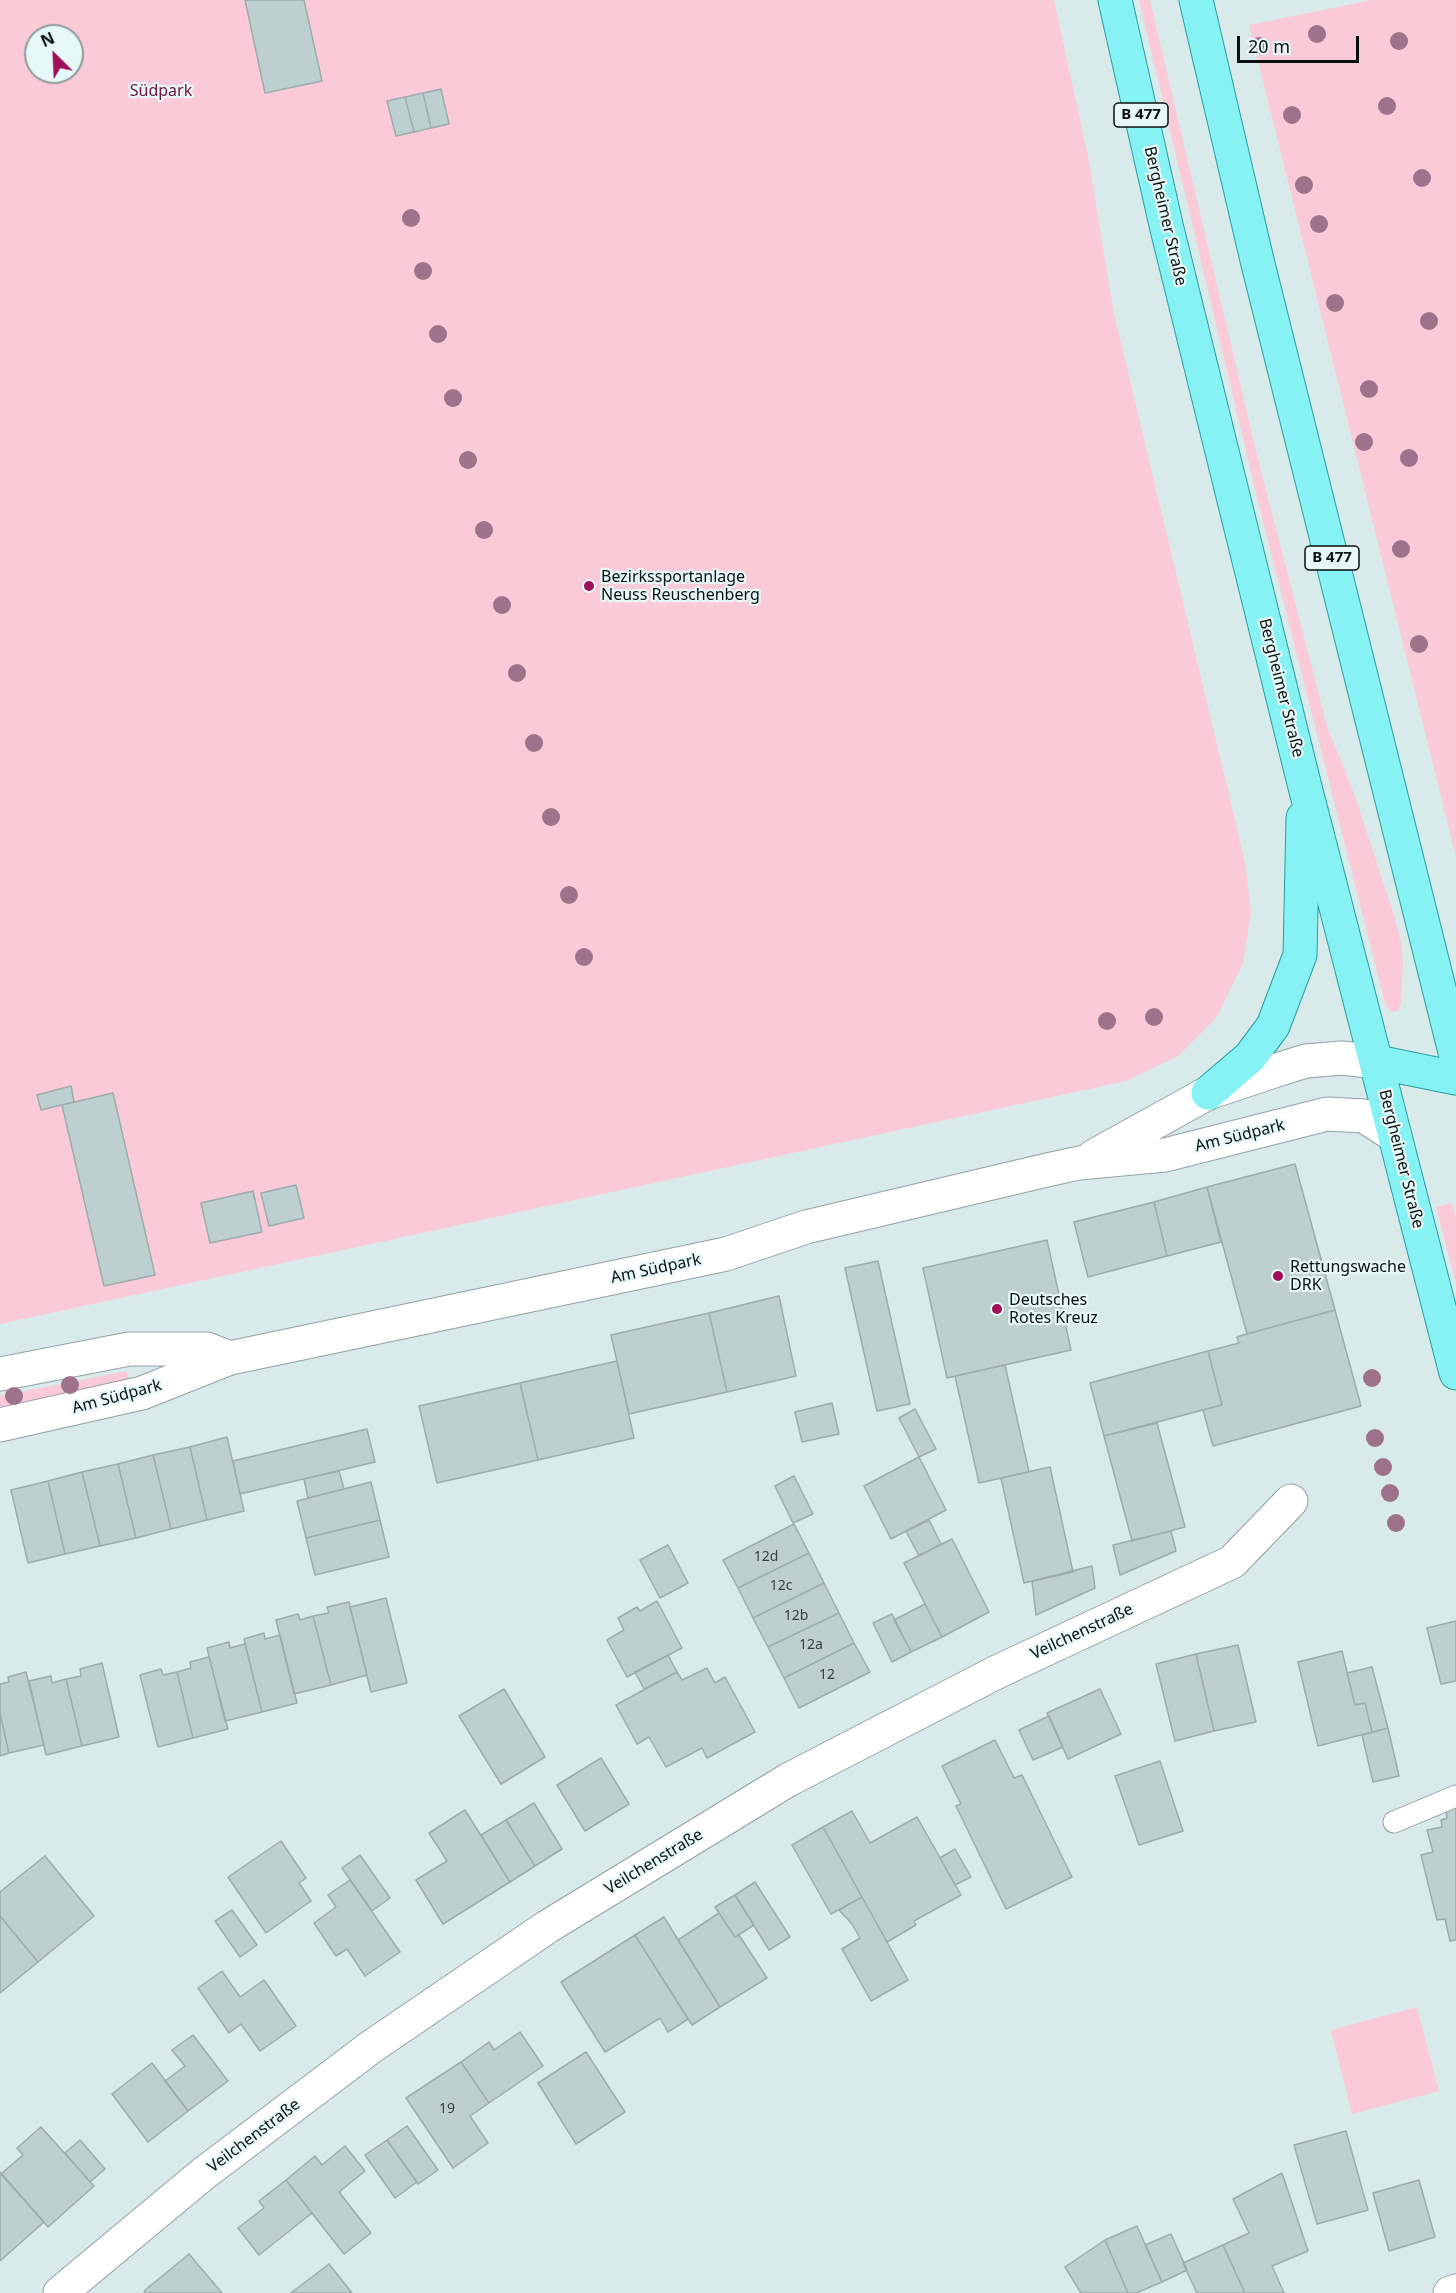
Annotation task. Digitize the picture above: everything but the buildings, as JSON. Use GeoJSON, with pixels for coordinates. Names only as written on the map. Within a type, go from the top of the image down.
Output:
{"type":"FeatureCollection","features":[{"type":"Feature","properties":{"kind":"main road","name":"Bergheimer Straße"},"geometry":{"type":"LineString","coordinates":[[1116,0],[1167,229],[1304,783],[1456,1373]]}},
{"type":"Feature","properties":{"kind":"main road","name":"B 477"},"geometry":{"type":"LineString","coordinates":[[1197,0],[1257,260],[1456,1056]]}},
{"type":"Feature","properties":{"kind":"main road"},"geometry":{"type":"LineString","coordinates":[[1208,1093],[1250,1057],[1273,1026],[1299,955],[1304,783]]}},
{"type":"Feature","properties":{"kind":"main road"},"geometry":{"type":"LineString","coordinates":[[1377,1062],[1456,1078]]}},
{"type":"Feature","properties":{"kind":"street","name":"Am Südpark"},"geometry":{"type":"LineString","coordinates":[[1079,1164],[1208,1093],[1306,1061],[1342,1058],[1377,1062]]}},
{"type":"Feature","properties":{"kind":"street","name":"Am Südpark"},"geometry":{"type":"LineString","coordinates":[[0,1425],[142,1393],[230,1358],[726,1254],[806,1227],[1079,1164],[1165,1155],[1327,1114],[1364,1116],[1395,1136]]}},
{"type":"Feature","properties":{"kind":"street","name":"Am Südpark"},"geometry":{"type":"LineString","coordinates":[[0,1374],[129,1349],[207,1349],[230,1358]]}},
{"type":"Feature","properties":{"kind":"street","name":"Veilchenstraße"},"geometry":{"type":"LineString","coordinates":[[60,2293],[203,2174],[353,2061],[547,1927],[788,1780],[997,1672],[1232,1562],[1291,1502]]}},
{"type":"Feature","properties":{"kind":"street"},"geometry":{"type":"LineString","coordinates":[[1450,2293],[1456,2291]]}},
{"type":"Feature","properties":{"kind":"lane"},"geometry":{"type":"LineString","coordinates":[[1395,1822],[1456,1796]]}},
{"type":"Feature","properties":{"kind":"green space","name":"Bezirkssportanlage Neuss Reuschenberg"},"geometry":{"type":"Polygon","coordinates":[[[0,0],[1054,0],[1089,161],[1113,309],[1245,862],[1251,912],[1243,963],[1216,1018],[1178,1056],[1126,1081],[0,1324],[0,0]]]}},
{"type":"Feature","properties":{"kind":"green space"},"geometry":{"type":"Polygon","coordinates":[[[1139,0],[1150,0],[1256,451],[1327,726],[1353,790],[1401,941],[1403,963],[1401,1003],[1398,1011],[1391,1012],[1385,1003],[1257,497],[1139,0]]]}},
{"type":"Feature","properties":{"kind":"green space"},"geometry":{"type":"Polygon","coordinates":[[[1372,0],[1456,0],[1456,857],[1249,25],[1372,0]]]}},
{"type":"Feature","properties":{"kind":"green space"},"geometry":{"type":"Polygon","coordinates":[[[1452,1203],[1456,1219],[1456,1283],[1436,1207],[1452,1203]]]}},
{"type":"Feature","properties":{"kind":"green space"},"geometry":{"type":"Polygon","coordinates":[[[127,1371],[129,1381],[0,1409],[0,1396],[127,1371]]]}},
{"type":"Feature","properties":{"kind":"green space"},"geometry":{"type":"Polygon","coordinates":[[[1417,2007],[1439,2091],[1352,2114],[1331,2030],[1417,2007]]]}},
{"type":"Feature","properties":{"kind":"place","name":"Bezirkssportanlage Neuss Reuschenberg"},"geometry":{"type":"Point","coordinates":[589,586]}},
{"type":"Feature","properties":{"kind":"place","name":"Rettungswache DRK"},"geometry":{"type":"Point","coordinates":[1278,1276]}},
{"type":"Feature","properties":{"kind":"place","name":"Deutsches Rotes Kreuz"},"geometry":{"type":"Point","coordinates":[997,1309]}},
{"type":"Feature","properties":{"kind":"park label","name":"Südpark"},"geometry":{"type":"Point","coordinates":[161,91]}}]}
